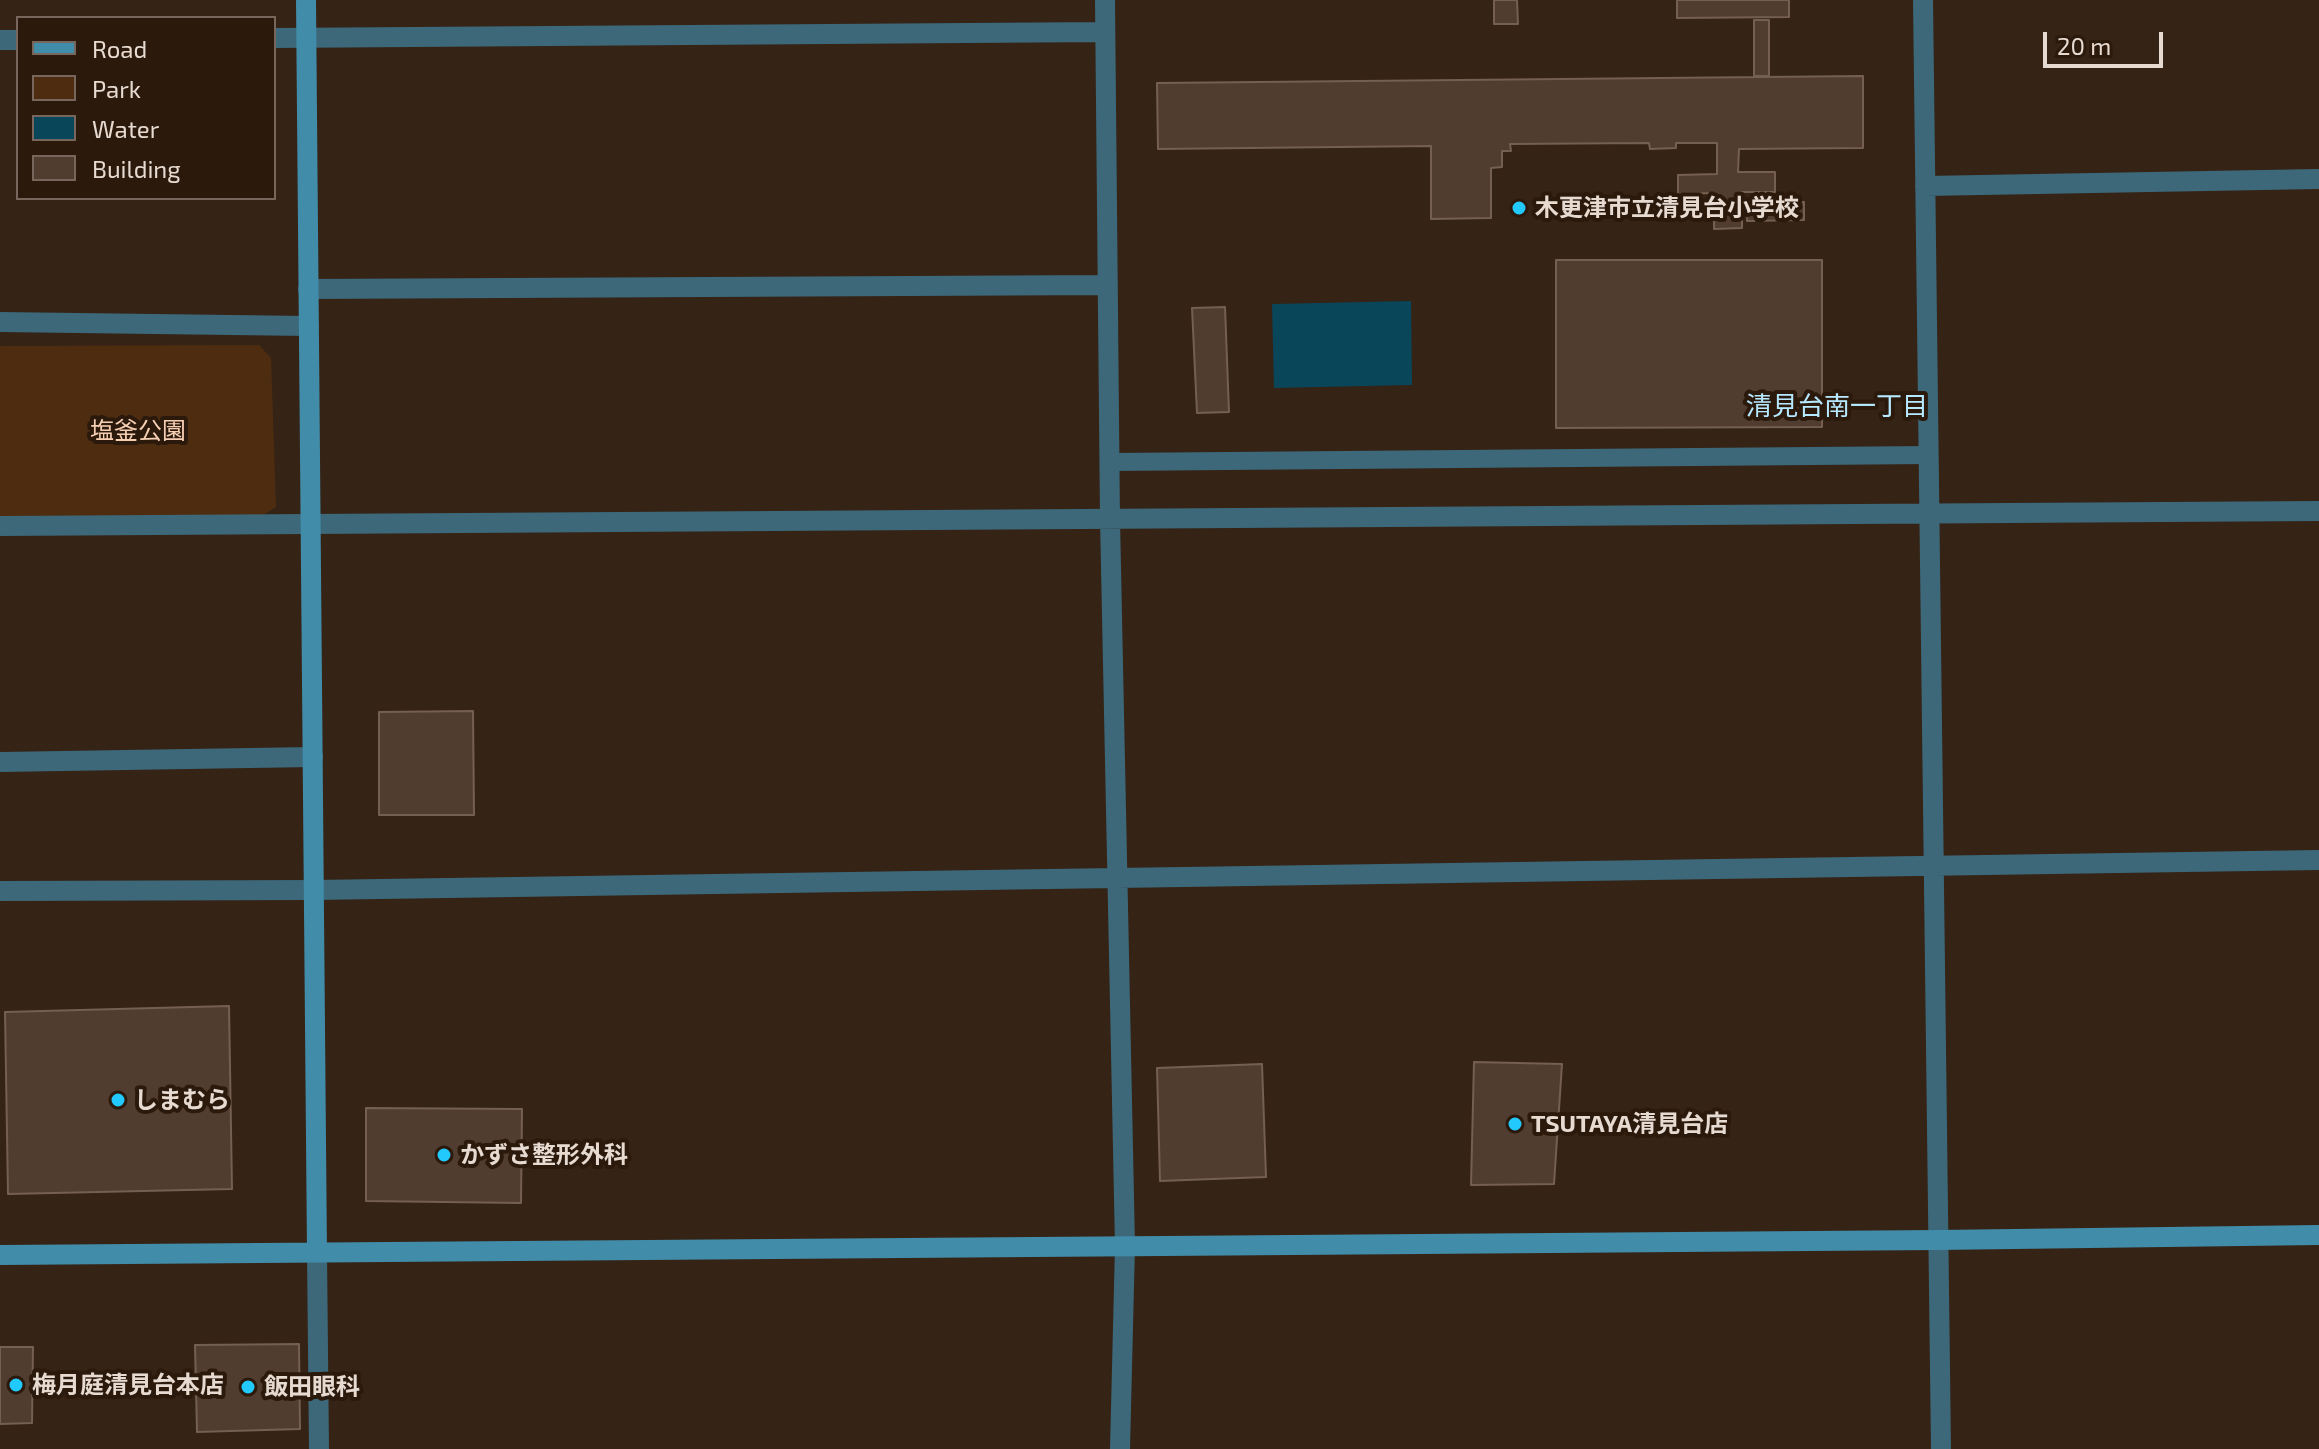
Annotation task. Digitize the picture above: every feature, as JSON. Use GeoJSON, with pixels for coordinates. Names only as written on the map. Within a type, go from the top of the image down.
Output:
{"type":"FeatureCollection","features":[{"type":"Feature","properties":{"kind":"street"},"geometry":{"type":"LineString","coordinates":[[306,0],[319,1449]]}},
{"type":"Feature","properties":{"kind":"street"},"geometry":{"type":"LineString","coordinates":[[1105,0],[1109,462],[1125,1246],[1120,1449]]}},
{"type":"Feature","properties":{"kind":"street"},"geometry":{"type":"LineString","coordinates":[[1923,0],[1941,1449]]}},
{"type":"Feature","properties":{"kind":"street"},"geometry":{"type":"LineString","coordinates":[[276,38],[1105,32]]}},
{"type":"Feature","properties":{"kind":"street"},"geometry":{"type":"LineString","coordinates":[[1925,186],[2319,179]]}},
{"type":"Feature","properties":{"kind":"street"},"geometry":{"type":"LineString","coordinates":[[308,289],[1108,285]]}},
{"type":"Feature","properties":{"kind":"street"},"geometry":{"type":"LineString","coordinates":[[0,322],[309,326]]}},
{"type":"Feature","properties":{"kind":"street"},"geometry":{"type":"LineString","coordinates":[[0,526],[2319,511]]}},
{"type":"Feature","properties":{"kind":"street"},"geometry":{"type":"LineString","coordinates":[[0,762],[313,757]]}},
{"type":"Feature","properties":{"kind":"street"},"geometry":{"type":"LineString","coordinates":[[0,891],[314,890],[2319,860]]}},
{"type":"Feature","properties":{"kind":"street"},"geometry":{"type":"LineString","coordinates":[[0,1255],[2319,1235]]}},
{"type":"Feature","properties":{"kind":"lane"},"geometry":{"type":"LineString","coordinates":[[1109,462],[1929,455]]}},
{"type":"Feature","properties":{"kind":"green space","name":"塩釜公園"},"geometry":{"type":"Polygon","coordinates":[[[259,345],[271,358],[276,507],[260,517],[0,516],[0,346],[259,345]]]}},
{"type":"Feature","properties":{"kind":"water"},"geometry":{"type":"Polygon","coordinates":[[[1411,301],[1412,385],[1274,388],[1272,304],[1411,301]]]}},
{"type":"Feature","properties":{"kind":"building"},"geometry":{"type":"Polygon","coordinates":[[[1494,0],[1517,0],[1518,24],[1494,24],[1494,0]]]}},
{"type":"Feature","properties":{"kind":"building"},"geometry":{"type":"Polygon","coordinates":[[[1677,0],[1789,0],[1789,17],[1677,18],[1677,0]]]}},
{"type":"Feature","properties":{"kind":"building"},"geometry":{"type":"Polygon","coordinates":[[[1754,20],[1769,20],[1769,76],[1754,76],[1754,20]]]}},
{"type":"Feature","properties":{"kind":"building"},"geometry":{"type":"Polygon","coordinates":[[[1863,76],[1863,148],[1739,149],[1738,172],[1775,172],[1775,192],[1742,192],[1742,228],[1714,229],[1714,193],[1678,194],[1678,175],[1717,174],[1717,143],[1676,143],[1676,148],[1650,149],[1649,143],[1510,144],[1511,151],[1502,151],[1502,167],[1491,168],[1491,218],[1431,219],[1431,146],[1158,149],[1157,83],[1863,76]]]}},
{"type":"Feature","properties":{"kind":"building"},"geometry":{"type":"Polygon","coordinates":[[[1748,202],[1804,202],[1804,220],[1747,221],[1748,202]]]}},
{"type":"Feature","properties":{"kind":"building"},"geometry":{"type":"Polygon","coordinates":[[[1556,260],[1822,260],[1822,427],[1556,428],[1556,260]]]}},
{"type":"Feature","properties":{"kind":"building"},"geometry":{"type":"Polygon","coordinates":[[[1225,307],[1229,412],[1197,413],[1192,308],[1225,307]]]}},
{"type":"Feature","properties":{"kind":"building"},"geometry":{"type":"Polygon","coordinates":[[[473,711],[474,815],[379,815],[379,712],[473,711]]]}},
{"type":"Feature","properties":{"kind":"building","name":"しまむら"},"geometry":{"type":"Polygon","coordinates":[[[229,1006],[232,1189],[8,1194],[5,1012],[229,1006]]]}},
{"type":"Feature","properties":{"kind":"building","name":"TSUTAYA清見台店"},"geometry":{"type":"Polygon","coordinates":[[[1474,1062],[1562,1064],[1554,1184],[1471,1185],[1474,1062]]]}},
{"type":"Feature","properties":{"kind":"building"},"geometry":{"type":"Polygon","coordinates":[[[1262,1064],[1266,1177],[1160,1181],[1157,1068],[1262,1064]]]}},
{"type":"Feature","properties":{"kind":"building","name":"かずさ整形外科"},"geometry":{"type":"Polygon","coordinates":[[[366,1108],[522,1109],[521,1203],[366,1201],[366,1108]]]}},
{"type":"Feature","properties":{"kind":"building","name":"飯田眼科"},"geometry":{"type":"Polygon","coordinates":[[[299,1344],[300,1429],[197,1432],[195,1345],[299,1344]]]}},
{"type":"Feature","properties":{"kind":"building","name":"梅月庭清見台本店"},"geometry":{"type":"Polygon","coordinates":[[[0,1347],[33,1347],[32,1423],[0,1424],[0,1347]]]}},
{"type":"Feature","properties":{"kind":"place","name":"木更津市立清見台小学校"},"geometry":{"type":"Point","coordinates":[1519,208]}},
{"type":"Feature","properties":{"kind":"place","name":"しまむら"},"geometry":{"type":"Point","coordinates":[118,1100]}},
{"type":"Feature","properties":{"kind":"place","name":"TSUTAYA清見台店"},"geometry":{"type":"Point","coordinates":[1515,1124]}},
{"type":"Feature","properties":{"kind":"place","name":"かずさ整形外科"},"geometry":{"type":"Point","coordinates":[444,1155]}},
{"type":"Feature","properties":{"kind":"place","name":"梅月庭清見台本店"},"geometry":{"type":"Point","coordinates":[16,1385]}},
{"type":"Feature","properties":{"kind":"place","name":"飯田眼科"},"geometry":{"type":"Point","coordinates":[248,1387]}},
{"type":"Feature","properties":{"kind":"district","name":"清見台南一丁目"},"geometry":{"type":"Point","coordinates":[1837,406]}}]}
